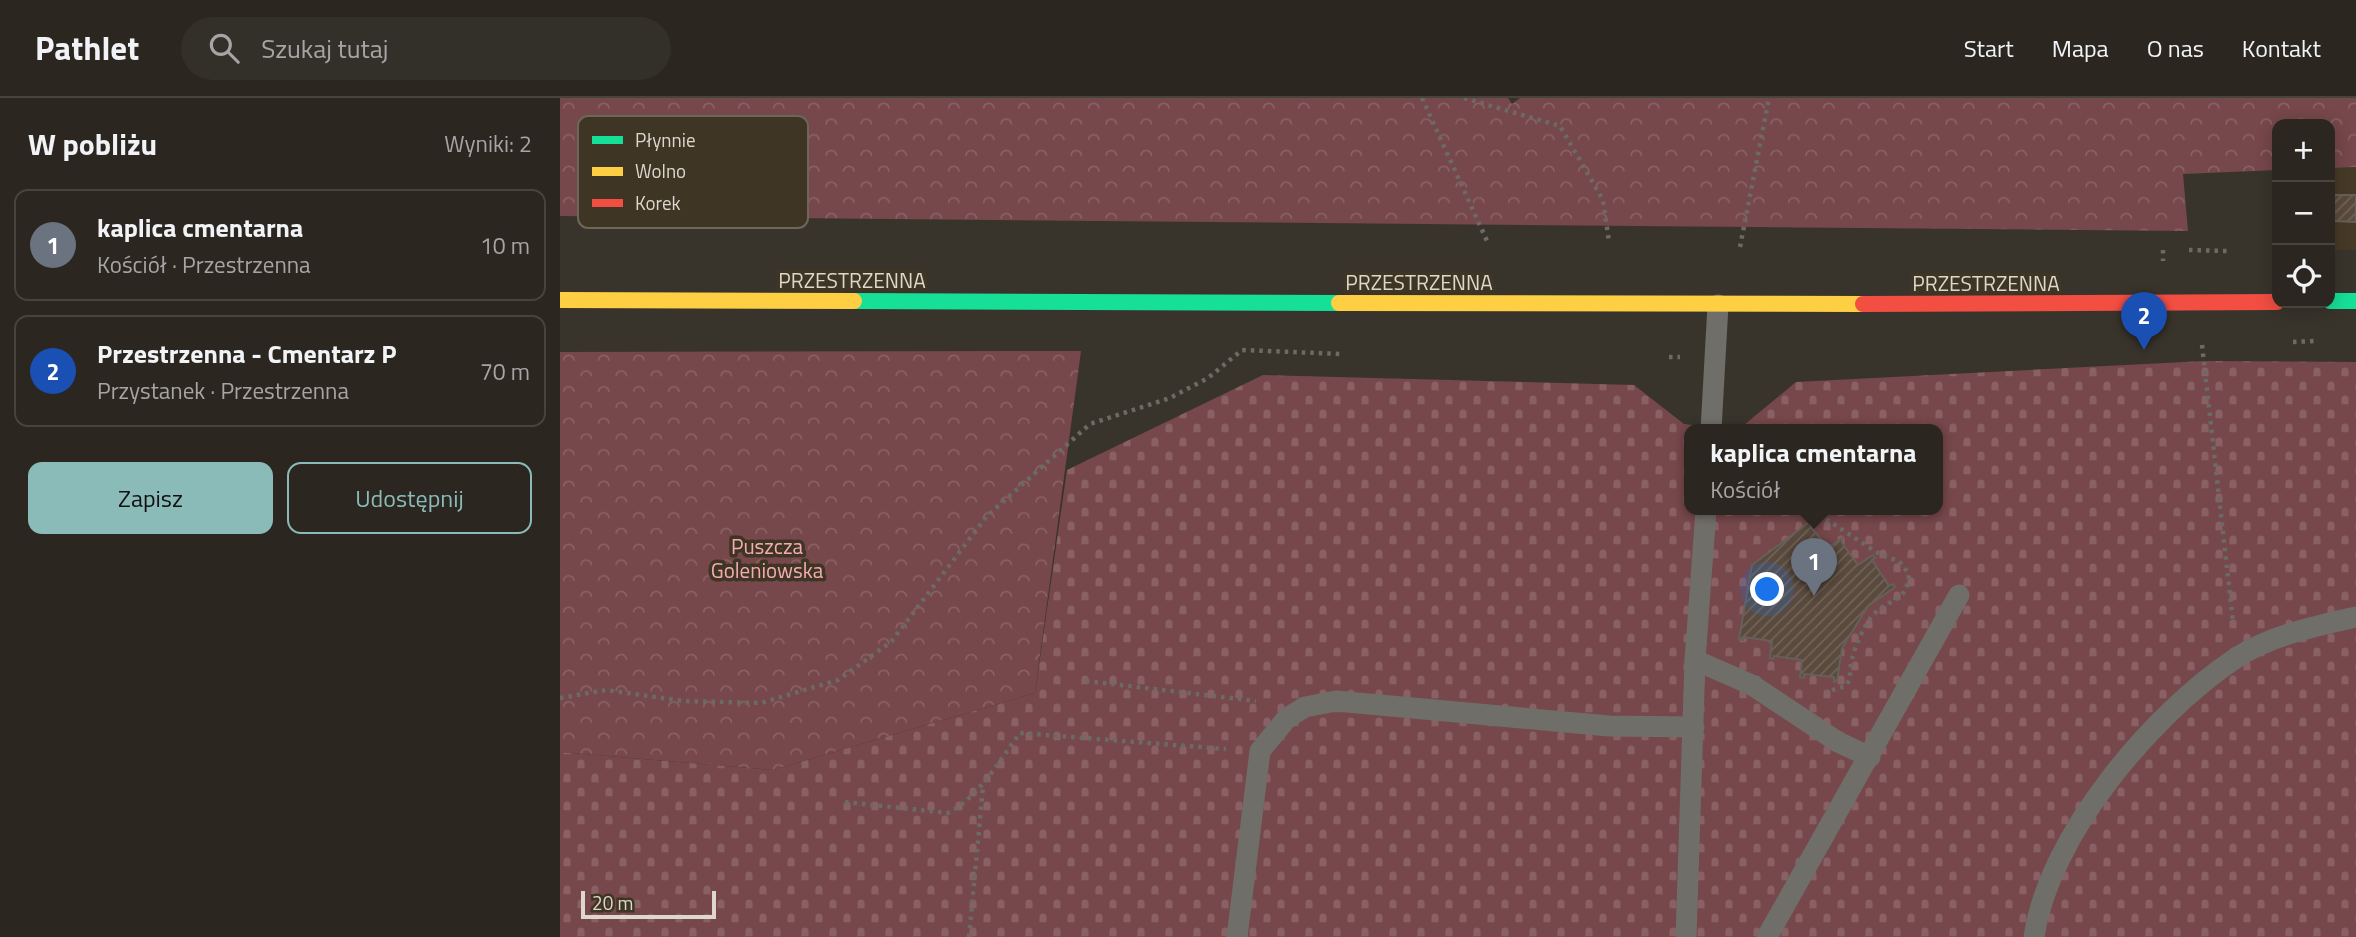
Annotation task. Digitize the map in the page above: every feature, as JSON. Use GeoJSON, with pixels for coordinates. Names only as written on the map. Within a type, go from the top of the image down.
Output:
{"type":"FeatureCollection","features":[{"type":"Feature","properties":{"kind":"street","name":"PRZESTRZENNA"},"geometry":{"type":"LineString","coordinates":[[560,300],[1718,305],[2272,302]]}},
{"type":"Feature","properties":{"kind":"street"},"geometry":{"type":"LineString","coordinates":[[2335,301],[2356,301]]}},
{"type":"Feature","properties":{"kind":"lane"},"geometry":{"type":"LineString","coordinates":[[1711,424],[1718,305]]}},
{"type":"Feature","properties":{"kind":"lane"},"geometry":{"type":"LineString","coordinates":[[1686,937],[1695,660],[1706,515]]}},
{"type":"Feature","properties":{"kind":"lane"},"geometry":{"type":"LineString","coordinates":[[1767,937],[1959,595]]}},
{"type":"Feature","properties":{"kind":"lane"},"geometry":{"type":"LineString","coordinates":[[2034,937],[2055,871],[2081,818],[2121,765],[2174,708],[2237,657],[2296,631],[2356,617]]}},
{"type":"Feature","properties":{"kind":"lane"},"geometry":{"type":"LineString","coordinates":[[1695,660],[1752,685],[1829,737],[1870,757]]}},
{"type":"Feature","properties":{"kind":"lane"},"geometry":{"type":"LineString","coordinates":[[1237,937],[1260,751],[1287,718],[1305,707],[1336,701],[1609,726],[1694,727]]}},
{"type":"Feature","properties":{"kind":"path"},"geometry":{"type":"LineString","coordinates":[[1422,98],[1488,241]]}},
{"type":"Feature","properties":{"kind":"path"},"geometry":{"type":"LineString","coordinates":[[1464,98],[1560,126],[1603,200],[1609,242]]}},
{"type":"Feature","properties":{"kind":"path"},"geometry":{"type":"LineString","coordinates":[[1740,247],[1769,98]]}},
{"type":"Feature","properties":{"kind":"path"},"geometry":{"type":"LineString","coordinates":[[2189,250],[2227,251]]}},
{"type":"Feature","properties":{"kind":"path"},"geometry":{"type":"LineString","coordinates":[[2201,342],[2237,657]]}},
{"type":"Feature","properties":{"kind":"path"},"geometry":{"type":"LineString","coordinates":[[560,698],[606,690],[683,701],[761,703],[838,680],[891,642],[987,516],[1090,424],[1170,398],[1208,378],[1242,349],[1342,354]]}},
{"type":"Feature","properties":{"kind":"path"},"geometry":{"type":"LineString","coordinates":[[1820,515],[1881,555],[1899,561],[1909,574],[1908,587],[1901,597],[1874,614],[1864,631],[1852,660],[1852,677],[1846,686],[1824,693]]}},
{"type":"Feature","properties":{"kind":"path"},"geometry":{"type":"LineString","coordinates":[[1086,681],[1305,707]]}},
{"type":"Feature","properties":{"kind":"path"},"geometry":{"type":"LineString","coordinates":[[845,802],[948,813],[963,805],[983,786],[1020,733],[1260,751]]}},
{"type":"Feature","properties":{"kind":"path"},"geometry":{"type":"LineString","coordinates":[[969,937],[983,786]]}},
{"type":"Feature","properties":{"kind":"shaded area"},"geometry":{"type":"Polygon","coordinates":[[[2356,167],[2356,250],[2335,250],[2335,168],[2356,167]]]}},
{"type":"Feature","properties":{"kind":"green space"},"geometry":{"type":"Polygon","coordinates":[[[560,98],[1508,98],[1512,104],[1520,98],[2356,98],[2356,167],[2335,168],[2335,119],[2272,119],[2272,170],[2183,174],[2188,231],[808,218],[808,116],[578,116],[578,216],[560,216],[560,98]]]}},
{"type":"Feature","properties":{"kind":"green space","name":"Puszcza Goleniowska"},"geometry":{"type":"Polygon","coordinates":[[[1081,351],[1035,693],[773,770],[560,752],[560,352],[1081,351]]]}},
{"type":"Feature","properties":{"kind":"green space"},"geometry":{"type":"Polygon","coordinates":[[[2204,361],[2356,362],[2356,937],[560,937],[560,752],[773,770],[1035,693],[1067,470],[1263,375],[1634,385],[1684,424],[1684,515],[1943,515],[1943,424],[1745,424],[1796,382],[2204,361]]]}},
{"type":"Feature","properties":{"kind":"building"},"geometry":{"type":"Polygon","coordinates":[[[2335,195],[2356,195],[2356,222],[2335,221],[2335,195]]]}},
{"type":"Feature","properties":{"kind":"building"},"geometry":{"type":"Polygon","coordinates":[[[1812,520],[1810,526],[1828,548],[1842,538],[1842,543],[1858,565],[1873,555],[1875,558],[1872,560],[1889,586],[1893,584],[1895,587],[1868,606],[1842,648],[1837,681],[1834,682],[1834,677],[1804,674],[1804,678],[1800,677],[1802,660],[1774,656],[1773,659],[1770,658],[1772,641],[1744,637],[1743,640],[1739,639],[1752,565],[1812,520]]]}},
{"type":"Feature","properties":{"kind":"traffic: fast"},"geometry":{"type":"LineString","coordinates":[[854,301],[1339,303]]}},
{"type":"Feature","properties":{"kind":"traffic: fast"},"geometry":{"type":"LineString","coordinates":[[2335,301],[2356,301]]}},
{"type":"Feature","properties":{"kind":"traffic: slow"},"geometry":{"type":"LineString","coordinates":[[560,300],[854,301]]}},
{"type":"Feature","properties":{"kind":"traffic: slow"},"geometry":{"type":"LineString","coordinates":[[1339,303],[1863,304]]}},
{"type":"Feature","properties":{"kind":"traffic: jam"},"geometry":{"type":"LineString","coordinates":[[1863,304],[2272,302]]}},
{"type":"Feature","properties":{"kind":"place","name":"Przestrzenna - Cmentarz P"},"geometry":{"type":"Point","coordinates":[2144,350]}},
{"type":"Feature","properties":{"kind":"place","name":"kaplica cmentarna"},"geometry":{"type":"Point","coordinates":[1814,596]}}]}
